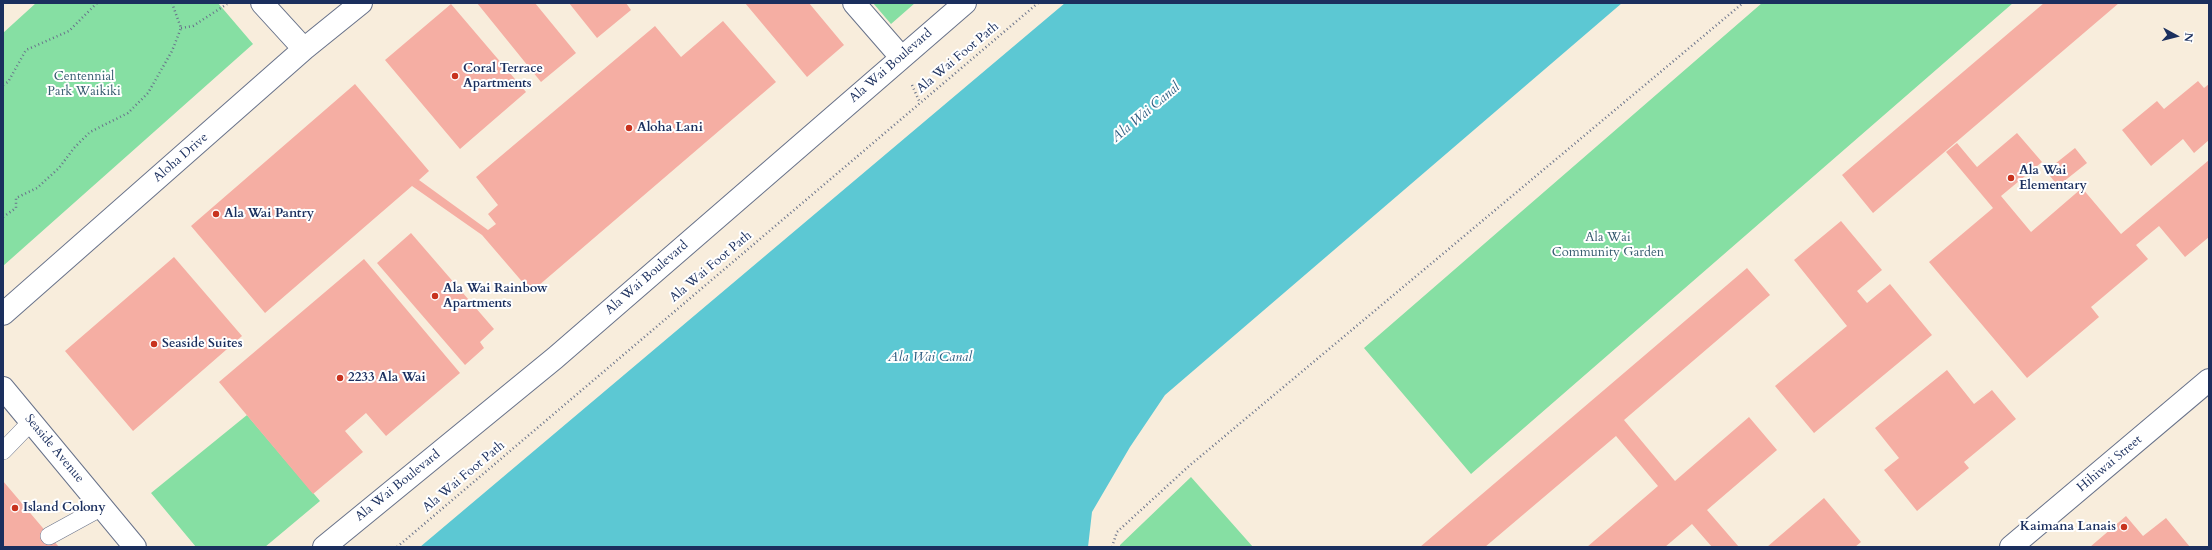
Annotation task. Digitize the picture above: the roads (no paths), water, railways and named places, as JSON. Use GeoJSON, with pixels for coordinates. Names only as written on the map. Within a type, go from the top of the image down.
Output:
{"type":"FeatureCollection","features":[{"type":"Feature","properties":{"kind":"street"},"geometry":{"type":"LineString","coordinates":[[262,3],[304,49]]}},
{"type":"Feature","properties":{"kind":"street","name":"Aloha Drive"},"geometry":{"type":"LineString","coordinates":[[3,314],[304,49],[361,3]]}},
{"type":"Feature","properties":{"kind":"street"},"geometry":{"type":"LineString","coordinates":[[854,3],[901,57]]}},
{"type":"Feature","properties":{"kind":"street","name":"Ala Wai Boulevard"},"geometry":{"type":"LineString","coordinates":[[324,547],[555,358],[964,3]]}},
{"type":"Feature","properties":{"kind":"street","name":"Hihiwai Street"},"geometry":{"type":"LineString","coordinates":[[2011,547],[2209,380]]}},
{"type":"Feature","properties":{"kind":"street","name":"Seaside Avenue"},"geometry":{"type":"LineString","coordinates":[[3,388],[135,547]]}},
{"type":"Feature","properties":{"kind":"lane"},"geometry":{"type":"LineString","coordinates":[[3,451],[31,422]]}},
{"type":"Feature","properties":{"kind":"lane"},"geometry":{"type":"LineString","coordinates":[[49,536],[102,508]]}},
{"type":"Feature","properties":{"kind":"water","name":"Ala Wai Canal"},"geometry":{"type":"Polygon","coordinates":[[[1065,3],[1622,3],[1165,395],[1130,447],[1092,512],[1088,547],[420,547],[1065,3]]]}},
{"type":"Feature","properties":{"kind":"place","name":"Coral Terrace Apartments"},"geometry":{"type":"Point","coordinates":[455,76]}},
{"type":"Feature","properties":{"kind":"place","name":"Aloha Lani"},"geometry":{"type":"Point","coordinates":[629,128]}},
{"type":"Feature","properties":{"kind":"place","name":"Ala Wai Elementary"},"geometry":{"type":"Point","coordinates":[2011,178]}},
{"type":"Feature","properties":{"kind":"place","name":"Ala Wai Pantry"},"geometry":{"type":"Point","coordinates":[216,214]}},
{"type":"Feature","properties":{"kind":"place","name":"Ala Wai Rainbow Apartments"},"geometry":{"type":"Point","coordinates":[435,296]}},
{"type":"Feature","properties":{"kind":"place","name":"Seaside Suites"},"geometry":{"type":"Point","coordinates":[154,344]}},
{"type":"Feature","properties":{"kind":"place","name":"2233 Ala Wai"},"geometry":{"type":"Point","coordinates":[340,378]}},
{"type":"Feature","properties":{"kind":"place","name":"Island Colony"},"geometry":{"type":"Point","coordinates":[15,508]}},
{"type":"Feature","properties":{"kind":"place","name":"Kaimana Lanais"},"geometry":{"type":"Point","coordinates":[2124,527]}},
{"type":"Feature","properties":{"kind":"park label","name":"Centennial Park Waikiki"},"geometry":{"type":"Point","coordinates":[84,84]}},
{"type":"Feature","properties":{"kind":"park label","name":"Ala Wai Community Garden"},"geometry":{"type":"Point","coordinates":[1608,246]}}]}
